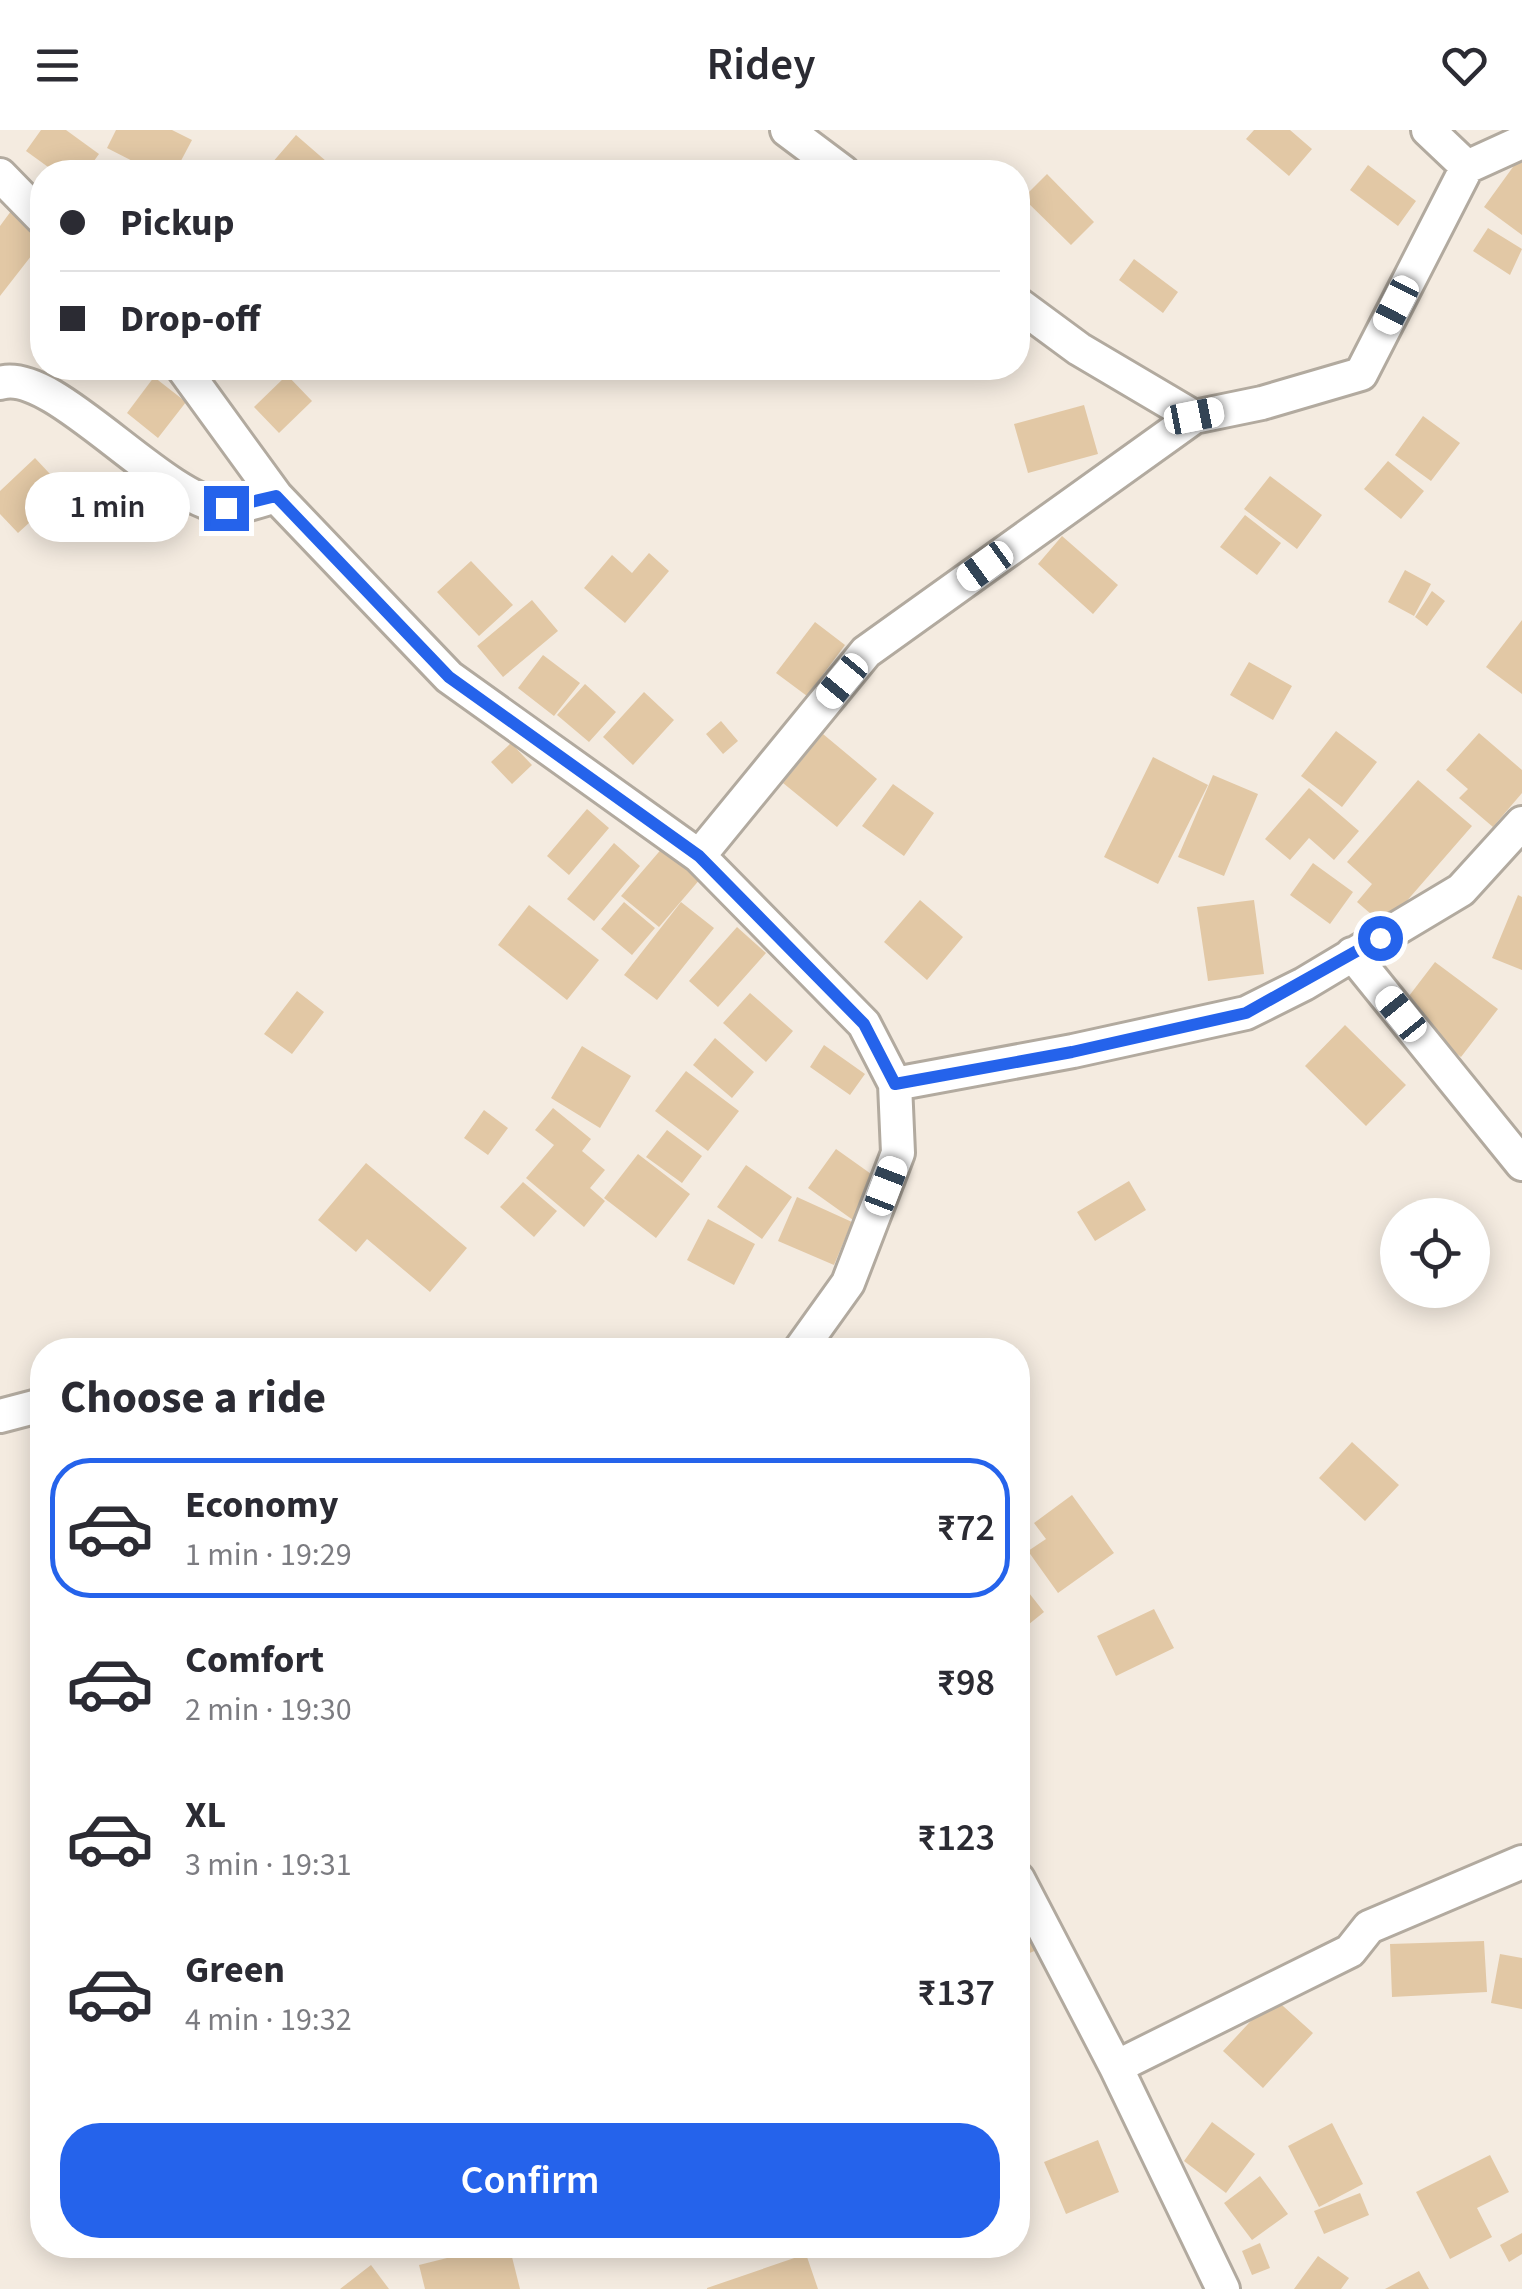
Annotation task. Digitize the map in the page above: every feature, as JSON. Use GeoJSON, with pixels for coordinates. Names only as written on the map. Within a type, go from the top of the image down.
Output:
{"type":"FeatureCollection","features":[{"type":"Feature","properties":{"kind":"street"},"geometry":{"type":"LineString","coordinates":[[786,130],[827,160]]}},
{"type":"Feature","properties":{"kind":"street"},"geometry":{"type":"LineString","coordinates":[[1428,130],[1467,167]]}},
{"type":"Feature","properties":{"kind":"street"},"geometry":{"type":"LineString","coordinates":[[699,856],[866,652],[1194,416],[1262,403],[1361,374],[1467,167],[1522,142]]}},
{"type":"Feature","properties":{"kind":"street"},"geometry":{"type":"LineString","coordinates":[[0,175],[30,206]]}},
{"type":"Feature","properties":{"kind":"street"},"geometry":{"type":"LineString","coordinates":[[1030,313],[1079,349],[1194,416]]}},
{"type":"Feature","properties":{"kind":"street"},"geometry":{"type":"LineString","coordinates":[[0,383],[16,379],[40,386],[133,457],[198,497],[226,508],[276,496]]}},
{"type":"Feature","properties":{"kind":"street"},"geometry":{"type":"LineString","coordinates":[[192,380],[276,496],[449,677],[699,856],[864,1024],[895,1084],[898,1154],[848,1283],[809,1338]]}},
{"type":"Feature","properties":{"kind":"street"},"geometry":{"type":"LineString","coordinates":[[895,1084],[1072,1052],[1246,1013],[1461,890],[1522,823]]}},
{"type":"Feature","properties":{"kind":"street"},"geometry":{"type":"LineString","coordinates":[[1352,954],[1522,1164]]}},
{"type":"Feature","properties":{"kind":"street"},"geometry":{"type":"LineString","coordinates":[[0,1416],[30,1408]]}},
{"type":"Feature","properties":{"kind":"street"},"geometry":{"type":"LineString","coordinates":[[1116,2066],[1350,1951],[1369,1927],[1522,1862]]}},
{"type":"Feature","properties":{"kind":"street"},"geometry":{"type":"LineString","coordinates":[[1030,1902],[1116,2066],[1223,2289]]}},
{"type":"Feature","properties":{"kind":"building"},"geometry":{"type":"Polygon","coordinates":[[[41,130],[66,130],[99,154],[95,160],[38,160],[26,151],[41,130]]]}},
{"type":"Feature","properties":{"kind":"building"},"geometry":{"type":"Polygon","coordinates":[[[116,130],[172,130],[192,140],[181,160],[130,160],[107,148],[116,130]]]}},
{"type":"Feature","properties":{"kind":"building"},"geometry":{"type":"Polygon","coordinates":[[[1254,130],[1290,130],[1312,149],[1289,176],[1246,139],[1254,130]]]}},
{"type":"Feature","properties":{"kind":"building"},"geometry":{"type":"Polygon","coordinates":[[[296,135],[325,160],[275,160],[296,135]]]}},
{"type":"Feature","properties":{"kind":"building"},"geometry":{"type":"Polygon","coordinates":[[[1518,160],[1522,163],[1522,235],[1484,207],[1518,160]]]}},
{"type":"Feature","properties":{"kind":"building"},"geometry":{"type":"Polygon","coordinates":[[[1368,165],[1416,201],[1398,226],[1350,190],[1368,165]]]}},
{"type":"Feature","properties":{"kind":"building"},"geometry":{"type":"Polygon","coordinates":[[[1047,174],[1094,222],[1071,245],[1030,205],[1030,191],[1047,174]]]}},
{"type":"Feature","properties":{"kind":"building"},"geometry":{"type":"Polygon","coordinates":[[[14,207],[30,220],[30,257],[0,296],[0,226],[14,207]]]}},
{"type":"Feature","properties":{"kind":"building"},"geometry":{"type":"Polygon","coordinates":[[[1488,228],[1522,249],[1510,275],[1473,251],[1488,228]]]}},
{"type":"Feature","properties":{"kind":"building"},"geometry":{"type":"Polygon","coordinates":[[[1134,259],[1178,292],[1163,313],[1119,280],[1134,259]]]}},
{"type":"Feature","properties":{"kind":"building"},"geometry":{"type":"Polygon","coordinates":[[[152,380],[158,380],[186,402],[158,438],[127,413],[152,380]]]}},
{"type":"Feature","properties":{"kind":"building"},"geometry":{"type":"Polygon","coordinates":[[[282,380],[292,380],[312,401],[279,433],[254,407],[282,380]]]}},
{"type":"Feature","properties":{"kind":"building"},"geometry":{"type":"Polygon","coordinates":[[[1084,405],[1098,454],[1028,473],[1014,424],[1084,405]]]}},
{"type":"Feature","properties":{"kind":"building"},"geometry":{"type":"Polygon","coordinates":[[[1423,416],[1460,443],[1431,481],[1395,455],[1423,416]]]}},
{"type":"Feature","properties":{"kind":"building"},"geometry":{"type":"Polygon","coordinates":[[[35,458],[65,490],[18,533],[0,514],[0,491],[35,458]]]}},
{"type":"Feature","properties":{"kind":"building"},"geometry":{"type":"Polygon","coordinates":[[[1388,461],[1424,491],[1401,519],[1364,489],[1388,461]]]}},
{"type":"Feature","properties":{"kind":"building"},"geometry":{"type":"Polygon","coordinates":[[[1270,476],[1322,515],[1297,549],[1244,509],[1270,476]]]}},
{"type":"Feature","properties":{"kind":"building"},"geometry":{"type":"Polygon","coordinates":[[[1245,515],[1281,543],[1257,575],[1220,547],[1245,515]]]}},
{"type":"Feature","properties":{"kind":"building"},"geometry":{"type":"Polygon","coordinates":[[[1062,536],[1118,585],[1093,614],[1038,564],[1062,536]]]}},
{"type":"Feature","properties":{"kind":"building"},"geometry":{"type":"Polygon","coordinates":[[[649,553],[669,571],[625,623],[584,588],[612,555],[632,573],[649,553]]]}},
{"type":"Feature","properties":{"kind":"building"},"geometry":{"type":"Polygon","coordinates":[[[471,561],[513,605],[479,636],[437,592],[471,561]]]}},
{"type":"Feature","properties":{"kind":"building"},"geometry":{"type":"Polygon","coordinates":[[[1405,570],[1431,584],[1414,616],[1388,602],[1405,570]]]}},
{"type":"Feature","properties":{"kind":"building"},"geometry":{"type":"Polygon","coordinates":[[[1432,591],[1445,601],[1427,626],[1415,617],[1432,591]]]}},
{"type":"Feature","properties":{"kind":"building"},"geometry":{"type":"Polygon","coordinates":[[[532,600],[558,631],[503,677],[477,646],[532,600]]]}},
{"type":"Feature","properties":{"kind":"building"},"geometry":{"type":"Polygon","coordinates":[[[1522,620],[1522,694],[1486,667],[1522,620]]]}},
{"type":"Feature","properties":{"kind":"building"},"geometry":{"type":"Polygon","coordinates":[[[815,622],[845,645],[807,696],[776,673],[815,622]]]}},
{"type":"Feature","properties":{"kind":"building"},"geometry":{"type":"Polygon","coordinates":[[[543,655],[580,683],[554,716],[518,688],[543,655]]]}},
{"type":"Feature","properties":{"kind":"building"},"geometry":{"type":"Polygon","coordinates":[[[1249,662],[1292,686],[1273,720],[1230,695],[1249,662]]]}},
{"type":"Feature","properties":{"kind":"building"},"geometry":{"type":"Polygon","coordinates":[[[585,684],[616,712],[589,742],[557,715],[585,684]]]}},
{"type":"Feature","properties":{"kind":"building"},"geometry":{"type":"Polygon","coordinates":[[[644,692],[674,720],[633,765],[603,737],[644,692]]]}},
{"type":"Feature","properties":{"kind":"building"},"geometry":{"type":"Polygon","coordinates":[[[721,721],[738,741],[723,754],[706,734],[721,721]]]}},
{"type":"Feature","properties":{"kind":"building"},"geometry":{"type":"Polygon","coordinates":[[[1336,731],[1377,762],[1342,807],[1301,776],[1336,731]]]}},
{"type":"Feature","properties":{"kind":"building"},"geometry":{"type":"Polygon","coordinates":[[[1479,733],[1522,770],[1522,793],[1493,827],[1459,798],[1468,789],[1446,770],[1479,733]]]}},
{"type":"Feature","properties":{"kind":"building"},"geometry":{"type":"Polygon","coordinates":[[[823,734],[877,779],[837,827],[783,783],[823,734]]]}},
{"type":"Feature","properties":{"kind":"building"},"geometry":{"type":"Polygon","coordinates":[[[511,743],[532,765],[512,784],[491,762],[511,743]]]}},
{"type":"Feature","properties":{"kind":"building"},"geometry":{"type":"Polygon","coordinates":[[[1153,757],[1208,785],[1158,884],[1104,857],[1153,757]]]}},
{"type":"Feature","properties":{"kind":"building"},"geometry":{"type":"Polygon","coordinates":[[[1213,775],[1258,794],[1224,876],[1178,857],[1213,775]]]}},
{"type":"Feature","properties":{"kind":"building"},"geometry":{"type":"Polygon","coordinates":[[[1418,780],[1472,826],[1385,926],[1357,902],[1372,884],[1347,862],[1418,780]]]}},
{"type":"Feature","properties":{"kind":"building"},"geometry":{"type":"Polygon","coordinates":[[[893,784],[934,813],[904,856],[862,826],[893,784]]]}},
{"type":"Feature","properties":{"kind":"building"},"geometry":{"type":"Polygon","coordinates":[[[1309,788],[1359,831],[1334,860],[1309,838],[1290,860],[1265,839],[1309,788]]]}},
{"type":"Feature","properties":{"kind":"building"},"geometry":{"type":"Polygon","coordinates":[[[587,809],[609,828],[569,875],[547,856],[587,809]]]}},
{"type":"Feature","properties":{"kind":"building"},"geometry":{"type":"Polygon","coordinates":[[[614,843],[640,866],[594,921],[567,899],[614,843]]]}},
{"type":"Feature","properties":{"kind":"building"},"geometry":{"type":"Polygon","coordinates":[[[664,846],[701,878],[659,927],[621,896],[664,846]]]}},
{"type":"Feature","properties":{"kind":"building"},"geometry":{"type":"Polygon","coordinates":[[[1313,863],[1353,892],[1330,924],[1290,895],[1313,863]]]}},
{"type":"Feature","properties":{"kind":"building"},"geometry":{"type":"Polygon","coordinates":[[[1518,895],[1522,897],[1522,970],[1492,958],[1518,895]]]}},
{"type":"Feature","properties":{"kind":"building"},"geometry":{"type":"Polygon","coordinates":[[[920,900],[963,937],[927,980],[884,942],[920,900]]]}},
{"type":"Feature","properties":{"kind":"building"},"geometry":{"type":"Polygon","coordinates":[[[1254,900],[1264,974],[1208,981],[1197,907],[1254,900]]]}},
{"type":"Feature","properties":{"kind":"building"},"geometry":{"type":"Polygon","coordinates":[[[624,902],[655,928],[632,955],[601,929],[624,902]]]}},
{"type":"Feature","properties":{"kind":"building"},"geometry":{"type":"Polygon","coordinates":[[[681,902],[714,928],[657,1000],[624,975],[681,902]]]}},
{"type":"Feature","properties":{"kind":"building"},"geometry":{"type":"Polygon","coordinates":[[[529,905],[599,960],[567,1000],[498,945],[529,905]]]}},
{"type":"Feature","properties":{"kind":"building"},"geometry":{"type":"Polygon","coordinates":[[[737,927],[766,953],[718,1007],[689,981],[737,927]]]}},
{"type":"Feature","properties":{"kind":"building"},"geometry":{"type":"Polygon","coordinates":[[[1435,962],[1498,1009],[1461,1057],[1399,1009],[1435,962]]]}},
{"type":"Feature","properties":{"kind":"building"},"geometry":{"type":"Polygon","coordinates":[[[297,991],[324,1012],[292,1054],[264,1034],[297,991]]]}},
{"type":"Feature","properties":{"kind":"building"},"geometry":{"type":"Polygon","coordinates":[[[750,993],[793,1031],[766,1062],[723,1023],[750,993]]]}},
{"type":"Feature","properties":{"kind":"building"},"geometry":{"type":"Polygon","coordinates":[[[1345,1025],[1406,1085],[1366,1126],[1305,1066],[1345,1025]]]}},
{"type":"Feature","properties":{"kind":"building"},"geometry":{"type":"Polygon","coordinates":[[[715,1038],[754,1072],[732,1098],[693,1065],[715,1038]]]}},
{"type":"Feature","properties":{"kind":"building"},"geometry":{"type":"Polygon","coordinates":[[[824,1045],[865,1074],[850,1095],[810,1067],[824,1045]]]}},
{"type":"Feature","properties":{"kind":"building"},"geometry":{"type":"Polygon","coordinates":[[[582,1046],[631,1076],[600,1128],[551,1098],[582,1046]]]}},
{"type":"Feature","properties":{"kind":"building"},"geometry":{"type":"Polygon","coordinates":[[[686,1071],[739,1111],[708,1151],[655,1111],[686,1071]]]}},
{"type":"Feature","properties":{"kind":"building"},"geometry":{"type":"Polygon","coordinates":[[[553,1108],[591,1139],[582,1151],[605,1170],[590,1188],[605,1201],[584,1227],[526,1178],[554,1145],[535,1130],[553,1108]]]}},
{"type":"Feature","properties":{"kind":"building"},"geometry":{"type":"Polygon","coordinates":[[[484,1110],[508,1128],[488,1155],[464,1138],[484,1110]]]}},
{"type":"Feature","properties":{"kind":"building"},"geometry":{"type":"Polygon","coordinates":[[[667,1130],[702,1156],[682,1183],[646,1157],[667,1130]]]}},
{"type":"Feature","properties":{"kind":"building"},"geometry":{"type":"Polygon","coordinates":[[[836,1149],[881,1181],[853,1220],[808,1188],[836,1149]]]}},
{"type":"Feature","properties":{"kind":"building"},"geometry":{"type":"Polygon","coordinates":[[[638,1154],[690,1194],[656,1238],[604,1198],[638,1154]]]}},
{"type":"Feature","properties":{"kind":"building"},"geometry":{"type":"Polygon","coordinates":[[[366,1163],[467,1248],[430,1292],[367,1239],[356,1252],[318,1220],[366,1163]]]}},
{"type":"Feature","properties":{"kind":"building"},"geometry":{"type":"Polygon","coordinates":[[[746,1165],[792,1197],[762,1239],[717,1207],[746,1165]]]}},
{"type":"Feature","properties":{"kind":"building"},"geometry":{"type":"Polygon","coordinates":[[[1129,1181],[1146,1210],[1095,1241],[1077,1212],[1129,1181]]]}},
{"type":"Feature","properties":{"kind":"building"},"geometry":{"type":"Polygon","coordinates":[[[523,1182],[557,1211],[534,1237],[500,1207],[523,1182]]]}},
{"type":"Feature","properties":{"kind":"building"},"geometry":{"type":"Polygon","coordinates":[[[797,1197],[852,1222],[834,1265],[778,1241],[797,1197]]]}},
{"type":"Feature","properties":{"kind":"building"},"geometry":{"type":"Polygon","coordinates":[[[708,1219],[755,1244],[734,1285],[687,1260],[708,1219]]]}},
{"type":"Feature","properties":{"kind":"building"},"geometry":{"type":"Polygon","coordinates":[[[1352,1442],[1399,1485],[1365,1521],[1319,1478],[1352,1442]]]}},
{"type":"Feature","properties":{"kind":"building"},"geometry":{"type":"Polygon","coordinates":[[[1072,1495],[1114,1553],[1058,1593],[1030,1554],[1030,1550],[1046,1539],[1034,1523],[1072,1495]]]}},
{"type":"Feature","properties":{"kind":"building"},"geometry":{"type":"Polygon","coordinates":[[[1030,1594],[1044,1612],[1030,1623],[1030,1594]]]}},
{"type":"Feature","properties":{"kind":"building"},"geometry":{"type":"Polygon","coordinates":[[[1154,1609],[1174,1648],[1116,1676],[1097,1636],[1154,1609]]]}},
{"type":"Feature","properties":{"kind":"building"},"geometry":{"type":"Polygon","coordinates":[[[1030,1928],[1039,1949],[1030,1953],[1030,1928]]]}},
{"type":"Feature","properties":{"kind":"building"},"geometry":{"type":"Polygon","coordinates":[[[1484,1941],[1487,1992],[1392,1997],[1390,1944],[1484,1941]]]}},
{"type":"Feature","properties":{"kind":"building"},"geometry":{"type":"Polygon","coordinates":[[[1500,1954],[1522,1958],[1522,2009],[1491,2003],[1500,1954]]]}},
{"type":"Feature","properties":{"kind":"building"},"geometry":{"type":"Polygon","coordinates":[[[1273,1997],[1313,2033],[1263,2088],[1223,2051],[1273,1997]]]}},
{"type":"Feature","properties":{"kind":"building"},"geometry":{"type":"Polygon","coordinates":[[[1212,2122],[1255,2154],[1226,2193],[1184,2161],[1212,2122]]]}},
{"type":"Feature","properties":{"kind":"building"},"geometry":{"type":"Polygon","coordinates":[[[1332,2123],[1363,2184],[1319,2207],[1288,2146],[1332,2123]]]}},
{"type":"Feature","properties":{"kind":"building"},"geometry":{"type":"Polygon","coordinates":[[[1098,2140],[1119,2192],[1066,2214],[1044,2162],[1098,2140]]]}},
{"type":"Feature","properties":{"kind":"building"},"geometry":{"type":"Polygon","coordinates":[[[1490,2155],[1509,2192],[1477,2208],[1492,2237],[1450,2259],[1416,2192],[1490,2155]]]}},
{"type":"Feature","properties":{"kind":"building"},"geometry":{"type":"Polygon","coordinates":[[[1260,2176],[1288,2214],[1252,2240],[1224,2203],[1260,2176]]]}},
{"type":"Feature","properties":{"kind":"building"},"geometry":{"type":"Polygon","coordinates":[[[1360,2193],[1369,2215],[1324,2234],[1314,2211],[1360,2193]]]}},
{"type":"Feature","properties":{"kind":"building"},"geometry":{"type":"Polygon","coordinates":[[[1522,2233],[1522,2254],[1509,2262],[1500,2245],[1522,2233]]]}},
{"type":"Feature","properties":{"kind":"building"},"geometry":{"type":"Polygon","coordinates":[[[1260,2243],[1270,2268],[1252,2275],[1242,2251],[1260,2243]]]}},
{"type":"Feature","properties":{"kind":"building"},"geometry":{"type":"Polygon","coordinates":[[[1318,2256],[1349,2278],[1341,2289],[1294,2289],[1318,2256]]]}},
{"type":"Feature","properties":{"kind":"building"},"geometry":{"type":"Polygon","coordinates":[[[447,2258],[512,2258],[520,2289],[425,2289],[419,2265],[447,2258]]]}},
{"type":"Feature","properties":{"kind":"building"},"geometry":{"type":"Polygon","coordinates":[[[794,2258],[807,2258],[818,2289],[707,2289],[794,2258]]]}},
{"type":"Feature","properties":{"kind":"building"},"geometry":{"type":"Polygon","coordinates":[[[371,2265],[389,2289],[340,2289],[371,2265]]]}},
{"type":"Feature","properties":{"kind":"building"},"geometry":{"type":"Polygon","coordinates":[[[1419,2271],[1429,2289],[1385,2289],[1419,2271]]]}},
{"type":"Feature","properties":{"kind":"route"},"geometry":{"type":"LineString","coordinates":[[226,508],[276,496],[449,677],[699,856],[864,1024],[895,1084],[1072,1052],[1246,1013],[1304,984],[1380,938]]}}]}
